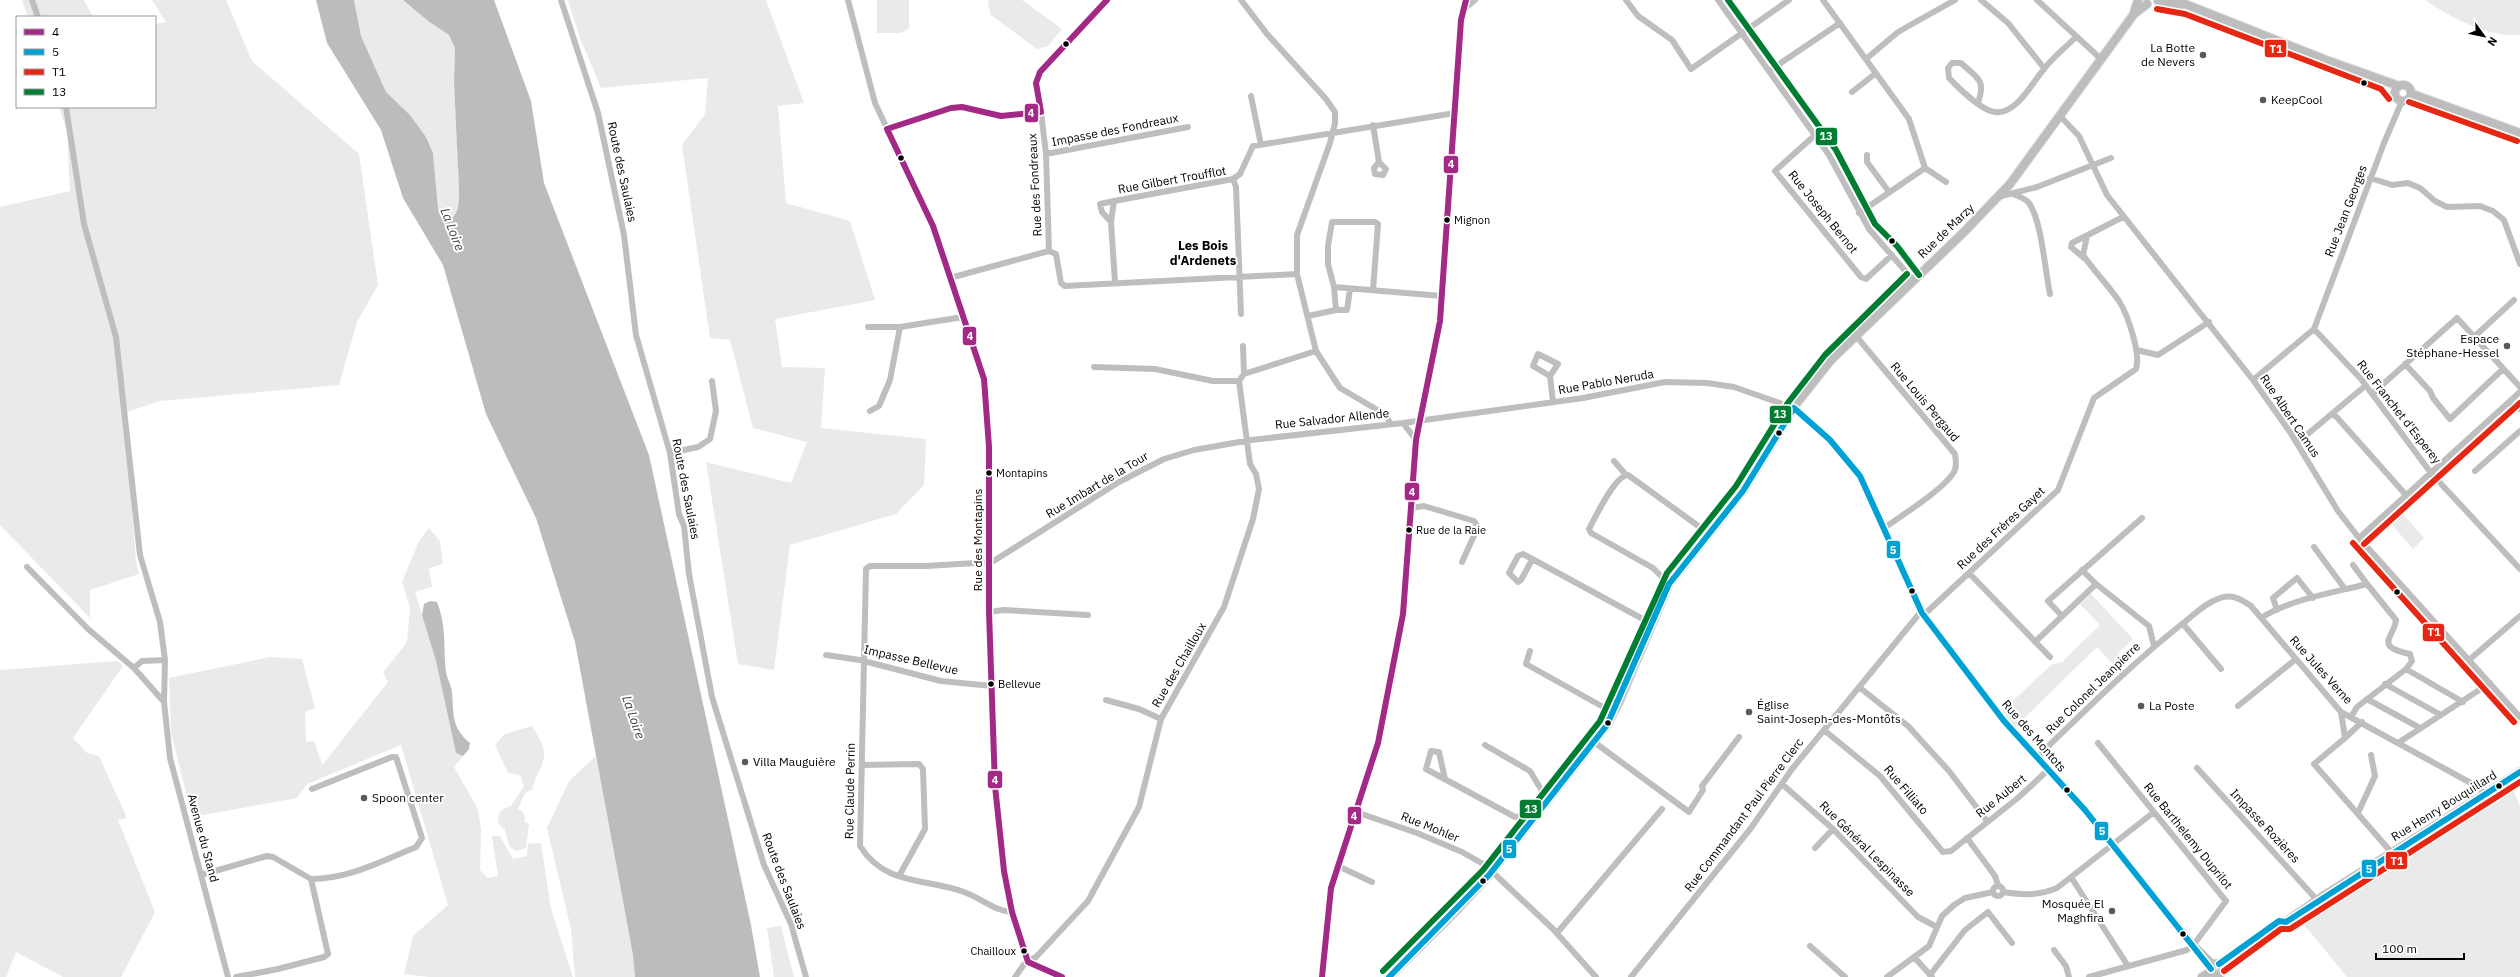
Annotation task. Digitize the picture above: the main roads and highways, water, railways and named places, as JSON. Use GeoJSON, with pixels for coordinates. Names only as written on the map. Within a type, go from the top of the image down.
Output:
{"type":"FeatureCollection","features":[{"type":"Feature","properties":{"kind":"main road"},"geometry":{"type":"LineString","coordinates":[[2142,1],[2158,0],[2188,6]]}},
{"type":"Feature","properties":{"kind":"main road"},"geometry":{"type":"LineString","coordinates":[[2175,0],[2386,82],[2399,86],[2407,86],[2412,94],[2422,96],[2520,133]]}},
{"type":"Feature","properties":{"kind":"main road","name":"Rue de Marzy"},"geometry":{"type":"LineString","coordinates":[[1388,977],[1454,913],[1492,871],[1594,742],[1614,713],[1670,584],[1708,533],[1743,491],[1794,408],[1831,360],[1964,232],[1998,197],[2060,116],[2142,1]]}},
{"type":"Feature","properties":{"kind":"main road"},"geometry":{"type":"LineString","coordinates":[[2386,82],[2402,101],[2407,100],[2412,94]]}},
{"type":"Feature","properties":{"kind":"main road"},"geometry":{"type":"LineString","coordinates":[[2395,94],[2399,86]]}},
{"type":"Feature","properties":{"kind":"main road","name":"Rue Henry Bouquillard"},"geometry":{"type":"LineString","coordinates":[[2202,977],[2216,972],[2232,955],[2241,953],[2317,900],[2520,772]]}},
{"type":"Feature","properties":{"kind":"water","name":"La Loire"},"geometry":{"type":"Polygon","coordinates":[[[316,0],[354,0],[361,36],[386,92],[410,115],[426,137],[433,153],[438,208],[442,215],[452,218],[458,208],[459,196],[454,83],[455,48],[449,35],[428,21],[403,0],[494,0],[531,101],[544,183],[649,455],[751,925],[760,977],[635,977],[633,955],[575,642],[536,518],[486,414],[443,265],[403,198],[381,130],[327,43],[316,0]]]}},
{"type":"Feature","properties":{"kind":"water"},"geometry":{"type":"Polygon","coordinates":[[[430,601],[437,602],[442,620],[446,672],[452,690],[456,726],[459,732],[470,743],[469,749],[463,756],[456,753],[436,661],[422,615],[424,604],[430,601]]]}},
{"type":"Feature","properties":{"kind":"place","name":"La Botte de Nevers"},"geometry":{"type":"Point","coordinates":[2203,55]}},
{"type":"Feature","properties":{"kind":"place","name":"KeepCool"},"geometry":{"type":"Point","coordinates":[2263,100]}},
{"type":"Feature","properties":{"kind":"place","name":"Mignon"},"geometry":{"type":"Point","coordinates":[1447,220]}},
{"type":"Feature","properties":{"kind":"place","name":"Espace Stéphane-Hessel"},"geometry":{"type":"Point","coordinates":[2507,346]}},
{"type":"Feature","properties":{"kind":"place","name":"Montapins"},"geometry":{"type":"Point","coordinates":[989,473]}},
{"type":"Feature","properties":{"kind":"place","name":"Rue de la Raie"},"geometry":{"type":"Point","coordinates":[1409,530]}},
{"type":"Feature","properties":{"kind":"place","name":"Bellevue"},"geometry":{"type":"Point","coordinates":[991,684]}},
{"type":"Feature","properties":{"kind":"place","name":"La Poste"},"geometry":{"type":"Point","coordinates":[2141,706]}},
{"type":"Feature","properties":{"kind":"place","name":"Église Saint-Joseph-des-Montôts"},"geometry":{"type":"Point","coordinates":[1749,712]}},
{"type":"Feature","properties":{"kind":"place","name":"Villa Mauguière"},"geometry":{"type":"Point","coordinates":[745,762]}},
{"type":"Feature","properties":{"kind":"place","name":"Spoon center"},"geometry":{"type":"Point","coordinates":[364,798]}},
{"type":"Feature","properties":{"kind":"place","name":"Mosquée El Maghfira"},"geometry":{"type":"Point","coordinates":[2112,911]}},
{"type":"Feature","properties":{"kind":"place","name":"Chailloux"},"geometry":{"type":"Point","coordinates":[1024,951]}},
{"type":"Feature","properties":{"kind":"district","name":"Les Bois d'Ardenets"},"geometry":{"type":"Point","coordinates":[1203,252]}}]}
